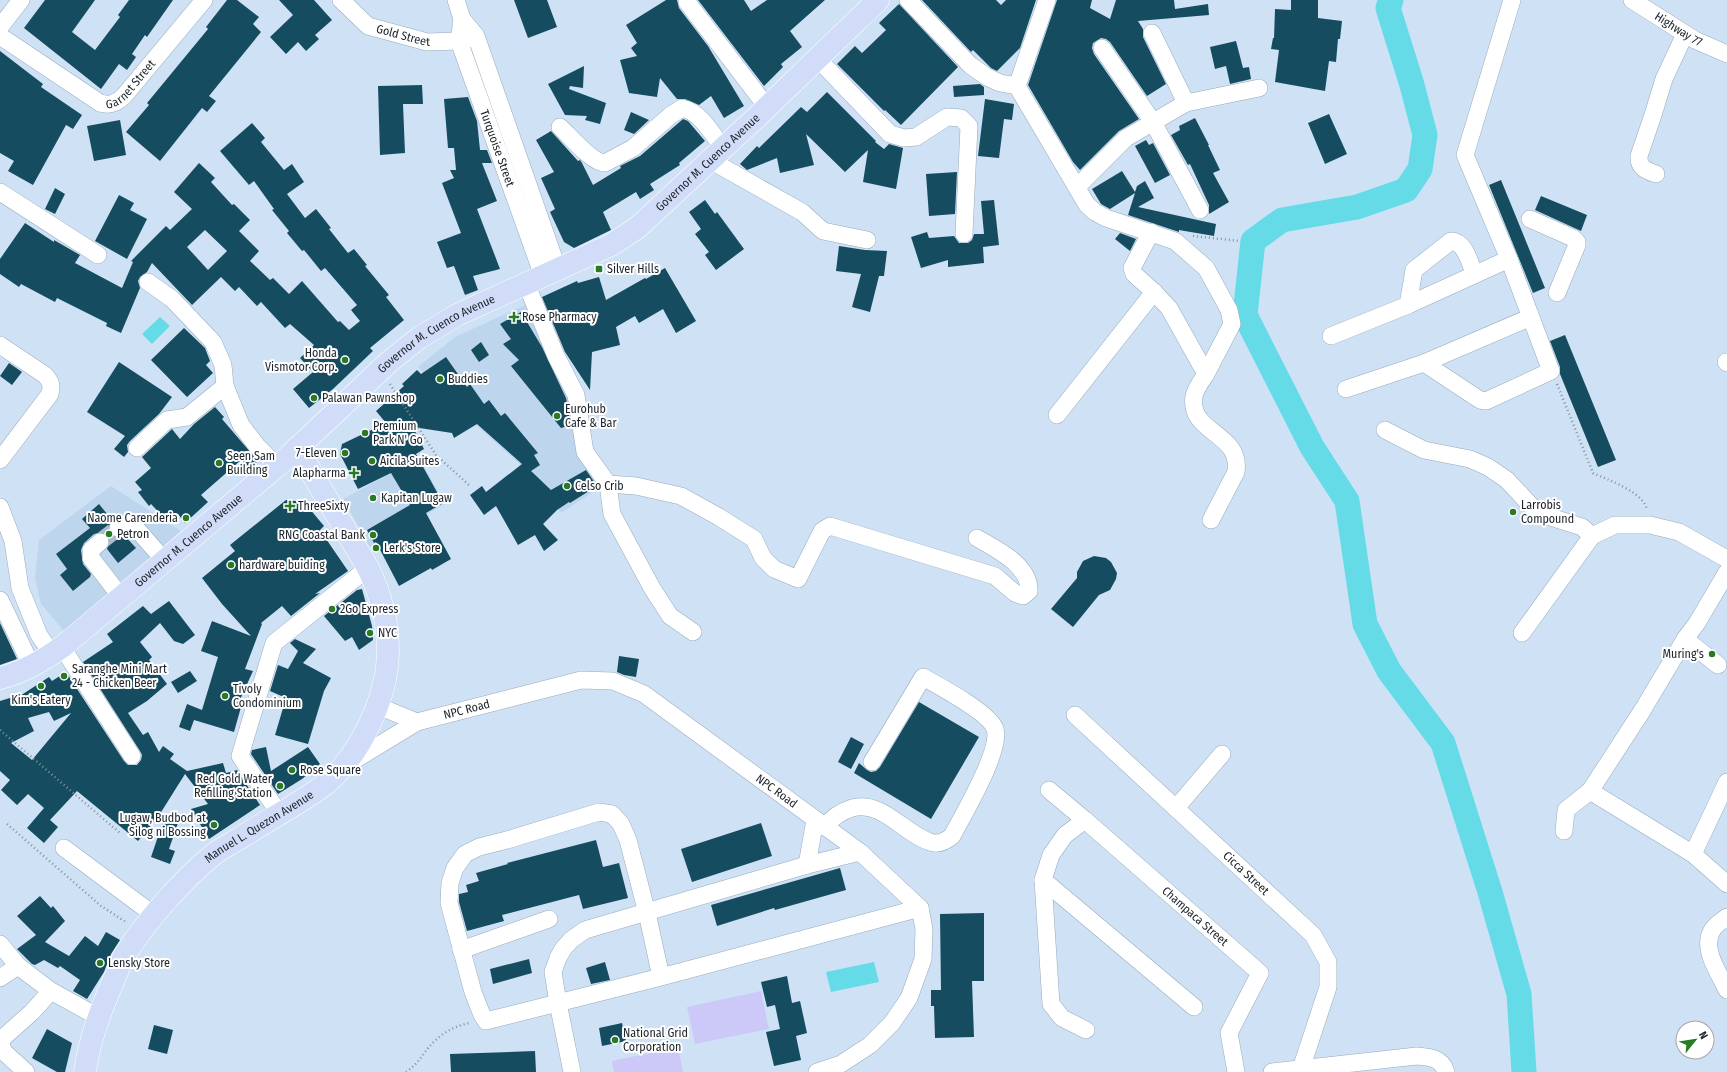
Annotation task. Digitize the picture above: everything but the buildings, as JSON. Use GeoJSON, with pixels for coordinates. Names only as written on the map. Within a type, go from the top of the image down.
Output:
{"type":"FeatureCollection","features":[{"type":"Feature","properties":{"kind":"main road","name":"Governor M. Cuenco Avenue"},"geometry":{"type":"LineString","coordinates":[[0,678],[32,667],[57,650],[298,448],[381,370],[419,338],[438,325],[611,245],[637,228],[818,59],[878,0]]}},
{"type":"Feature","properties":{"kind":"main road","name":"Manuel L. Quezon Avenue"},"geometry":{"type":"LineString","coordinates":[[85,1072],[87,1056],[98,1017],[125,954],[154,915],[214,854],[317,791],[345,765],[365,734],[378,706],[388,650],[384,616],[377,588],[368,568],[298,448]]}},
{"type":"Feature","properties":{"kind":"street"},"geometry":{"type":"LineString","coordinates":[[0,27],[21,0]]}},
{"type":"Feature","properties":{"kind":"street","name":"Garnet Street"},"geometry":{"type":"LineString","coordinates":[[0,36],[100,103],[108,105],[117,102],[124,96],[204,0]]}},
{"type":"Feature","properties":{"kind":"street","name":"Gold Street"},"geometry":{"type":"LineString","coordinates":[[341,0],[368,26],[417,40],[427,42],[459,42],[476,36]]}},
{"type":"Feature","properties":{"kind":"street","name":"Turquoise Street"},"geometry":{"type":"LineString","coordinates":[[456,0],[462,19],[476,36],[516,148],[543,276]]}},
{"type":"Feature","properties":{"kind":"street"},"geometry":{"type":"LineString","coordinates":[[908,0],[970,64],[987,77],[1000,83],[1017,86],[1087,204],[1095,212],[1106,218],[1175,241],[1206,268],[1229,310],[1232,324],[1194,395],[1196,411],[1204,425],[1232,448],[1237,464],[1236,472],[1211,520]]}},
{"type":"Feature","properties":{"kind":"street"},"geometry":{"type":"LineString","coordinates":[[1017,86],[1046,0]]}},
{"type":"Feature","properties":{"kind":"street"},"geometry":{"type":"LineString","coordinates":[[1424,363],[1480,400],[1486,401],[1551,371],[1508,259],[1464,155],[1512,0]]}},
{"type":"Feature","properties":{"kind":"street","name":"Highway 77"},"geometry":{"type":"LineString","coordinates":[[1632,0],[1685,34],[1727,54]]}},
{"type":"Feature","properties":{"kind":"street"},"geometry":{"type":"LineString","coordinates":[[687,2],[767,107]]}},
{"type":"Feature","properties":{"kind":"street","name":"Turquoise Street"},"geometry":{"type":"LineString","coordinates":[[462,19],[459,42],[543,276]]}},
{"type":"Feature","properties":{"kind":"street"},"geometry":{"type":"LineString","coordinates":[[1152,33],[1186,103]]}},
{"type":"Feature","properties":{"kind":"street"},"geometry":{"type":"LineString","coordinates":[[1656,174],[1641,166],[1638,156],[1664,79],[1685,34]]}},
{"type":"Feature","properties":{"kind":"street"},"geometry":{"type":"LineString","coordinates":[[1102,48],[1153,122],[1200,210]]}},
{"type":"Feature","properties":{"kind":"street"},"geometry":{"type":"LineString","coordinates":[[818,59],[890,134],[904,138],[916,137],[947,117],[961,118],[969,126],[964,234]]}},
{"type":"Feature","properties":{"kind":"street"},"geometry":{"type":"LineString","coordinates":[[1077,187],[1126,138],[1186,103],[1259,88]]}},
{"type":"Feature","properties":{"kind":"street"},"geometry":{"type":"LineString","coordinates":[[560,127],[590,156],[600,163],[605,163],[633,148],[670,115],[682,108],[690,110],[699,116],[716,154],[802,212],[823,231],[867,240]]}},
{"type":"Feature","properties":{"kind":"street"},"geometry":{"type":"LineString","coordinates":[[499,155],[516,148]]}},
{"type":"Feature","properties":{"kind":"street"},"geometry":{"type":"LineString","coordinates":[[0,192],[98,255]]}},
{"type":"Feature","properties":{"kind":"street"},"geometry":{"type":"LineString","coordinates":[[1530,219],[1573,238],[1577,242],[1578,245],[1557,293]]}},
{"type":"Feature","properties":{"kind":"street"},"geometry":{"type":"LineString","coordinates":[[1151,232],[1132,268],[1134,274],[1169,308],[1206,374]]}},
{"type":"Feature","properties":{"kind":"street"},"geometry":{"type":"LineString","coordinates":[[1408,305],[1414,270],[1452,241],[1456,241],[1462,245],[1474,273]]}},
{"type":"Feature","properties":{"kind":"street"},"geometry":{"type":"LineString","coordinates":[[1331,336],[1408,305],[1474,273],[1508,259]]}},
{"type":"Feature","properties":{"kind":"street"},"geometry":{"type":"LineString","coordinates":[[543,276],[556,356],[576,395],[585,452],[608,484],[612,514],[652,588],[670,616],[693,632]]}},
{"type":"Feature","properties":{"kind":"street"},"geometry":{"type":"LineString","coordinates":[[148,282],[172,299],[213,342],[223,365],[225,386],[241,425],[257,446],[277,466]]}},
{"type":"Feature","properties":{"kind":"street"},"geometry":{"type":"LineString","coordinates":[[1057,414],[1154,292]]}},
{"type":"Feature","properties":{"kind":"street"},"geometry":{"type":"LineString","coordinates":[[1346,389],[1424,363],[1531,317]]}},
{"type":"Feature","properties":{"kind":"street"},"geometry":{"type":"LineString","coordinates":[[0,345],[45,375],[50,380],[52,386],[50,394],[0,460]]}},
{"type":"Feature","properties":{"kind":"street"},"geometry":{"type":"LineString","coordinates":[[137,448],[167,420],[187,417],[225,386]]}},
{"type":"Feature","properties":{"kind":"street"},"geometry":{"type":"LineString","coordinates":[[1386,430],[1424,450],[1470,459],[1488,468],[1507,480],[1534,509],[1547,516],[1582,528],[1592,536]]}},
{"type":"Feature","properties":{"kind":"street"},"geometry":{"type":"LineString","coordinates":[[608,484],[636,486],[681,496],[754,539],[763,558],[774,569],[798,579],[822,531],[830,526],[995,576],[1015,594],[1023,596],[1029,591],[1027,577],[1009,557],[977,538]]}},
{"type":"Feature","properties":{"kind":"street"},"geometry":{"type":"LineString","coordinates":[[0,507],[13,541],[20,588],[39,635],[57,650],[132,756]]}},
{"type":"Feature","properties":{"kind":"street"},"geometry":{"type":"LineString","coordinates":[[118,528],[125,524],[135,527],[164,560]]}},
{"type":"Feature","properties":{"kind":"street"},"geometry":{"type":"LineString","coordinates":[[1522,633],[1592,536],[1615,525],[1650,525],[1679,532],[1727,559]]}},
{"type":"Feature","properties":{"kind":"street"},"geometry":{"type":"LineString","coordinates":[[100,542],[91,550],[91,558],[121,597]]}},
{"type":"Feature","properties":{"kind":"street"},"geometry":{"type":"LineString","coordinates":[[280,813],[240,756],[274,643],[368,568]]}},
{"type":"Feature","properties":{"kind":"street"},"geometry":{"type":"LineString","coordinates":[[1564,831],[1566,810],[1590,791],[1642,711],[1686,639],[1698,623],[1727,572]]}},
{"type":"Feature","properties":{"kind":"street"},"geometry":{"type":"LineString","coordinates":[[0,600],[32,667]]}},
{"type":"Feature","properties":{"kind":"street"},"geometry":{"type":"LineString","coordinates":[[1686,639],[1718,665]]}},
{"type":"Feature","properties":{"kind":"street"},"geometry":{"type":"LineString","coordinates":[[807,865],[820,823],[842,811],[862,806],[876,809],[930,843],[944,842],[952,836],[983,777],[996,743],[995,728],[987,718],[972,706],[923,677],[872,762]]}},
{"type":"Feature","properties":{"kind":"street","name":"NPC Road"},"geometry":{"type":"LineString","coordinates":[[345,765],[417,722],[581,680],[612,681],[644,694],[860,852],[920,908]]}},
{"type":"Feature","properties":{"kind":"street"},"geometry":{"type":"LineString","coordinates":[[378,706],[417,722]]}},
{"type":"Feature","properties":{"kind":"street","name":"Cicca Street"},"geometry":{"type":"LineString","coordinates":[[1075,715],[1313,935],[1328,962],[1328,987],[1302,1069]]}},
{"type":"Feature","properties":{"kind":"street"},"geometry":{"type":"LineString","coordinates":[[1176,808],[1222,754]]}},
{"type":"Feature","properties":{"kind":"street"},"geometry":{"type":"LineString","coordinates":[[1693,854],[1727,782]]}},
{"type":"Feature","properties":{"kind":"street","name":"Champaca Street"},"geometry":{"type":"LineString","coordinates":[[1048,790],[1085,820],[1260,973],[1229,1032],[1236,1072]]}},
{"type":"Feature","properties":{"kind":"street"},"geometry":{"type":"LineString","coordinates":[[1590,791],[1693,854],[1727,884]]}},
{"type":"Feature","properties":{"kind":"street"},"geometry":{"type":"LineString","coordinates":[[661,977],[647,913],[628,840],[621,824],[612,814],[599,812],[479,847],[465,854],[456,868],[450,883],[449,903],[473,992],[486,1021],[558,1004],[661,977],[920,908],[924,929],[923,959],[909,998],[892,1023],[870,1045],[842,1064],[817,1072]]}},
{"type":"Feature","properties":{"kind":"street"},"geometry":{"type":"LineString","coordinates":[[1085,820],[1065,836],[1051,856],[1043,880],[1052,1004],[1062,1018],[1086,1030]]}},
{"type":"Feature","properties":{"kind":"street"},"geometry":{"type":"LineString","coordinates":[[64,848],[154,915]]}},
{"type":"Feature","properties":{"kind":"street"},"geometry":{"type":"LineString","coordinates":[[572,1072],[553,972],[558,958],[571,940],[585,930],[807,865],[860,852]]}},
{"type":"Feature","properties":{"kind":"street"},"geometry":{"type":"LineString","coordinates":[[1043,880],[1194,1007]]}},
{"type":"Feature","properties":{"kind":"street"},"geometry":{"type":"LineString","coordinates":[[1727,917],[1713,928],[1708,939],[1710,953],[1727,990]]}},
{"type":"Feature","properties":{"kind":"street"},"geometry":{"type":"LineString","coordinates":[[461,950],[549,919]]}},
{"type":"Feature","properties":{"kind":"street"},"geometry":{"type":"LineString","coordinates":[[0,944],[18,966],[51,991],[98,1017]]}},
{"type":"Feature","properties":{"kind":"street"},"geometry":{"type":"LineString","coordinates":[[0,978],[18,966]]}},
{"type":"Feature","properties":{"kind":"street"},"geometry":{"type":"LineString","coordinates":[[26,1072],[4,1052],[0,1043],[4,1037],[32,1012],[51,991]]}},
{"type":"Feature","properties":{"kind":"street"},"geometry":{"type":"LineString","coordinates":[[1272,1072],[1416,1056],[1432,1057],[1444,1065],[1446,1072]]}},
{"type":"Feature","properties":{"kind":"path"},"geometry":{"type":"LineString","coordinates":[[1175,241],[1191,236],[1240,241]]}},
{"type":"Feature","properties":{"kind":"path"},"geometry":{"type":"LineString","coordinates":[[381,370],[436,455],[470,486]]}},
{"type":"Feature","properties":{"kind":"path"},"geometry":{"type":"LineString","coordinates":[[1551,371],[1594,473],[1630,490],[1646,505],[1650,525]]}},
{"type":"Feature","properties":{"kind":"path"},"geometry":{"type":"LineString","coordinates":[[0,730],[120,833]]}},
{"type":"Feature","properties":{"kind":"path"},"geometry":{"type":"LineString","coordinates":[[7,824],[101,906],[141,932]]}},
{"type":"Feature","properties":{"kind":"path"},"geometry":{"type":"LineString","coordinates":[[406,1072],[416,1066],[436,1040],[459,1025],[486,1021]]}},
{"type":"Feature","properties":{"kind":"shaded area"},"geometry":{"type":"Polygon","coordinates":[[[525,305],[548,356],[576,400],[605,484],[561,513],[531,474],[460,411],[418,367],[455,337],[525,305]]]}},
{"type":"Feature","properties":{"kind":"shaded area"},"geometry":{"type":"Polygon","coordinates":[[[160,317],[170,326],[152,344],[142,334],[160,317]]]}},
{"type":"Feature","properties":{"kind":"shaded area"},"geometry":{"type":"Polygon","coordinates":[[[419,458],[445,504],[370,547],[343,499],[419,458]]]}},
{"type":"Feature","properties":{"kind":"shaded area"},"geometry":{"type":"Polygon","coordinates":[[[111,486],[181,531],[64,631],[41,604],[35,578],[39,540],[111,486]]]}},
{"type":"Feature","properties":{"kind":"shaded area"},"geometry":{"type":"Polygon","coordinates":[[[874,962],[879,982],[831,992],[826,972],[874,962]]]}},
{"type":"Feature","properties":{"kind":"shaded area"},"geometry":{"type":"Polygon","coordinates":[[[761,991],[769,1029],[695,1044],[687,1007],[761,991]]]}},
{"type":"Feature","properties":{"kind":"shaded area"},"geometry":{"type":"Polygon","coordinates":[[[678,1047],[683,1072],[614,1072],[612,1061],[678,1047]]]}},
{"type":"Feature","properties":{"kind":"waterway"},"geometry":{"type":"LineString","coordinates":[[1391,0],[1388,8],[1412,85],[1425,135],[1420,169],[1406,190],[1357,207],[1282,220],[1253,241],[1245,315],[1312,447],[1347,501],[1365,624],[1389,671],[1443,743],[1490,892],[1519,994],[1524,1072]]}},
{"type":"Feature","properties":{"kind":"tunnel"},"geometry":{"type":"LineString","coordinates":[[100,542],[118,528]]}},
{"type":"Feature","properties":{"kind":"place","name":"Silver Hills"},"geometry":{"type":"Point","coordinates":[599,269]}},
{"type":"Feature","properties":{"kind":"place","name":"Rose Pharmacy"},"geometry":{"type":"Point","coordinates":[514,317]}},
{"type":"Feature","properties":{"kind":"place","name":"Honda Vismotor Corp."},"geometry":{"type":"Point","coordinates":[345,360]}},
{"type":"Feature","properties":{"kind":"place","name":"Buddies"},"geometry":{"type":"Point","coordinates":[440,379]}},
{"type":"Feature","properties":{"kind":"place","name":"Palawan Pawnshop"},"geometry":{"type":"Point","coordinates":[314,398]}},
{"type":"Feature","properties":{"kind":"place","name":"Eurohub Cafe & Bar"},"geometry":{"type":"Point","coordinates":[557,416]}},
{"type":"Feature","properties":{"kind":"place","name":"Premium Park N' Go"},"geometry":{"type":"Point","coordinates":[365,433]}},
{"type":"Feature","properties":{"kind":"place","name":"7-Eleven"},"geometry":{"type":"Point","coordinates":[345,453]}},
{"type":"Feature","properties":{"kind":"place","name":"Aicila Suites"},"geometry":{"type":"Point","coordinates":[372,461]}},
{"type":"Feature","properties":{"kind":"place","name":"Seen Sam Building"},"geometry":{"type":"Point","coordinates":[219,463]}},
{"type":"Feature","properties":{"kind":"place","name":"Alapharma"},"geometry":{"type":"Point","coordinates":[354,473]}},
{"type":"Feature","properties":{"kind":"place","name":"Celso Crib"},"geometry":{"type":"Point","coordinates":[567,486]}},
{"type":"Feature","properties":{"kind":"place","name":"Kapitan Lugaw"},"geometry":{"type":"Point","coordinates":[373,498]}},
{"type":"Feature","properties":{"kind":"place","name":"ThreeSixty"},"geometry":{"type":"Point","coordinates":[290,506]}},
{"type":"Feature","properties":{"kind":"place","name":"Larrobis Compound"},"geometry":{"type":"Point","coordinates":[1513,512]}},
{"type":"Feature","properties":{"kind":"place","name":"Naome Carenderia"},"geometry":{"type":"Point","coordinates":[186,518]}},
{"type":"Feature","properties":{"kind":"place","name":"Petron"},"geometry":{"type":"Point","coordinates":[109,534]}},
{"type":"Feature","properties":{"kind":"place","name":"RNG Coastal Bank"},"geometry":{"type":"Point","coordinates":[373,535]}},
{"type":"Feature","properties":{"kind":"place","name":"Lerk's Store"},"geometry":{"type":"Point","coordinates":[376,548]}},
{"type":"Feature","properties":{"kind":"place","name":"hardware buiding"},"geometry":{"type":"Point","coordinates":[231,565]}},
{"type":"Feature","properties":{"kind":"place","name":"2Go Express"},"geometry":{"type":"Point","coordinates":[332,609]}},
{"type":"Feature","properties":{"kind":"place","name":"NYC"},"geometry":{"type":"Point","coordinates":[370,633]}},
{"type":"Feature","properties":{"kind":"place","name":"Muring's"},"geometry":{"type":"Point","coordinates":[1712,654]}},
{"type":"Feature","properties":{"kind":"place","name":"Saranghe Mini Mart 24 - Chicken Beer"},"geometry":{"type":"Point","coordinates":[64,676]}},
{"type":"Feature","properties":{"kind":"place","name":"Kim's Eatery"},"geometry":{"type":"Point","coordinates":[41,686]}},
{"type":"Feature","properties":{"kind":"place","name":"Tivoly Condominium"},"geometry":{"type":"Point","coordinates":[225,696]}},
{"type":"Feature","properties":{"kind":"place","name":"Rose Square"},"geometry":{"type":"Point","coordinates":[292,770]}},
{"type":"Feature","properties":{"kind":"place","name":"Red Gold Water Refilling Station"},"geometry":{"type":"Point","coordinates":[280,786]}},
{"type":"Feature","properties":{"kind":"place","name":"Lugaw, Budbod at Silog ni Bossing"},"geometry":{"type":"Point","coordinates":[214,825]}},
{"type":"Feature","properties":{"kind":"place","name":"Lensky Store"},"geometry":{"type":"Point","coordinates":[100,963]}},
{"type":"Feature","properties":{"kind":"place","name":"National Grid Corporation"},"geometry":{"type":"Point","coordinates":[615,1040]}}]}
